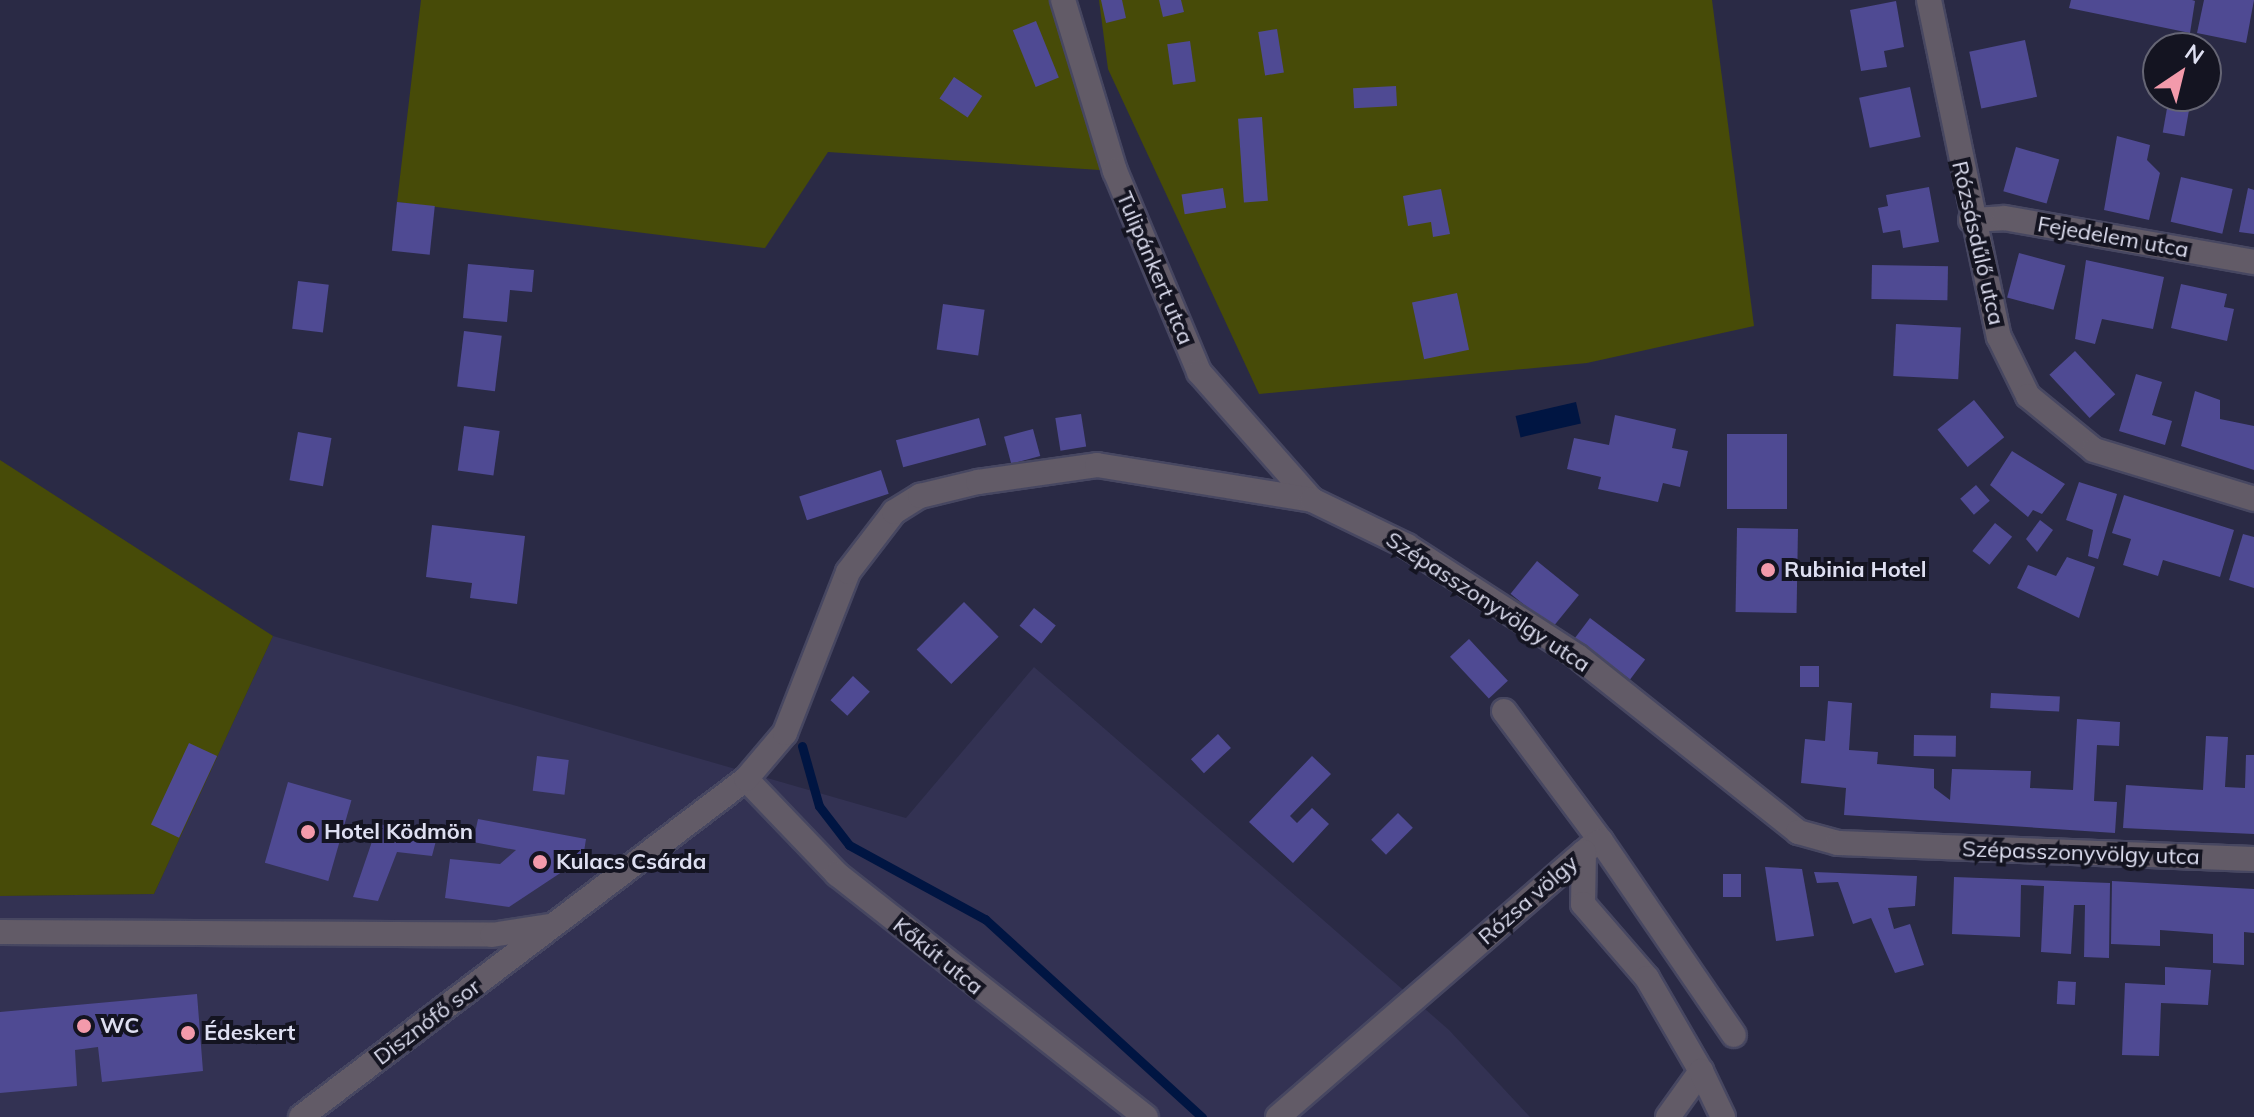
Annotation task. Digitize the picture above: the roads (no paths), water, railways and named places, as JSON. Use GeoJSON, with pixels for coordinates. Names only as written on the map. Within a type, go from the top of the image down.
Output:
{"type":"FeatureCollection","features":[{"type":"Feature","properties":{"kind":"street","name":"Tulipánkert utca"},"geometry":{"type":"LineString","coordinates":[[1063,0],[1115,171],[1199,372],[1312,500]]}},
{"type":"Feature","properties":{"kind":"street","name":"Rózsásdűlő utca"},"geometry":{"type":"LineString","coordinates":[[1929,0],[1971,220],[1999,337],[2028,396],[2094,450],[2254,499]]}},
{"type":"Feature","properties":{"kind":"street","name":"Fejedelem utca"},"geometry":{"type":"LineString","coordinates":[[1971,220],[2004,218],[2254,262]]}},
{"type":"Feature","properties":{"kind":"street","name":"Szépasszonyvölgy utca"},"geometry":{"type":"LineString","coordinates":[[746,779],[785,733],[848,572],[894,512],[920,496],[1097,465],[1312,500],[1407,546],[1577,656],[1798,832],[1838,843],[2254,859]]}},
{"type":"Feature","properties":{"kind":"street"},"geometry":{"type":"LineString","coordinates":[[1504,711],[1592,846],[1734,1035]]}},
{"type":"Feature","properties":{"kind":"street","name":"Disznófő sor"},"geometry":{"type":"LineString","coordinates":[[301,1117],[746,779]]}},
{"type":"Feature","properties":{"kind":"street","name":"Kőkút utca"},"geometry":{"type":"LineString","coordinates":[[746,779],[837,874],[1146,1117]]}},
{"type":"Feature","properties":{"kind":"street","name":"Rózsa völgy"},"geometry":{"type":"LineString","coordinates":[[1592,846],[1583,904],[1647,978],[1701,1071],[1723,1117]]}},
{"type":"Feature","properties":{"kind":"street","name":"Rózsa völgy"},"geometry":{"type":"LineString","coordinates":[[1278,1117],[1592,846]]}},
{"type":"Feature","properties":{"kind":"street"},"geometry":{"type":"LineString","coordinates":[[0,932],[492,935],[553,926]]}},
{"type":"Feature","properties":{"kind":"street"},"geometry":{"type":"LineString","coordinates":[[1668,1117],[1701,1071]]}},
{"type":"Feature","properties":{"kind":"water"},"geometry":{"type":"Polygon","coordinates":[[[1576,402],[1581,423],[1521,437],[1516,416],[1576,402]]]}},
{"type":"Feature","properties":{"kind":"waterway"},"geometry":{"type":"LineString","coordinates":[[802,746],[819,806],[849,845],[985,919],[1202,1117]]}},
{"type":"Feature","properties":{"kind":"place","name":"Rubinia Hotel"},"geometry":{"type":"Point","coordinates":[1768,570]}},
{"type":"Feature","properties":{"kind":"place","name":"Hotel Ködmön"},"geometry":{"type":"Point","coordinates":[308,832]}},
{"type":"Feature","properties":{"kind":"place","name":"Kulacs Csárda"},"geometry":{"type":"Point","coordinates":[540,862]}},
{"type":"Feature","properties":{"kind":"place","name":"WC"},"geometry":{"type":"Point","coordinates":[84,1026]}},
{"type":"Feature","properties":{"kind":"place","name":"Édeskert"},"geometry":{"type":"Point","coordinates":[188,1033]}}]}
